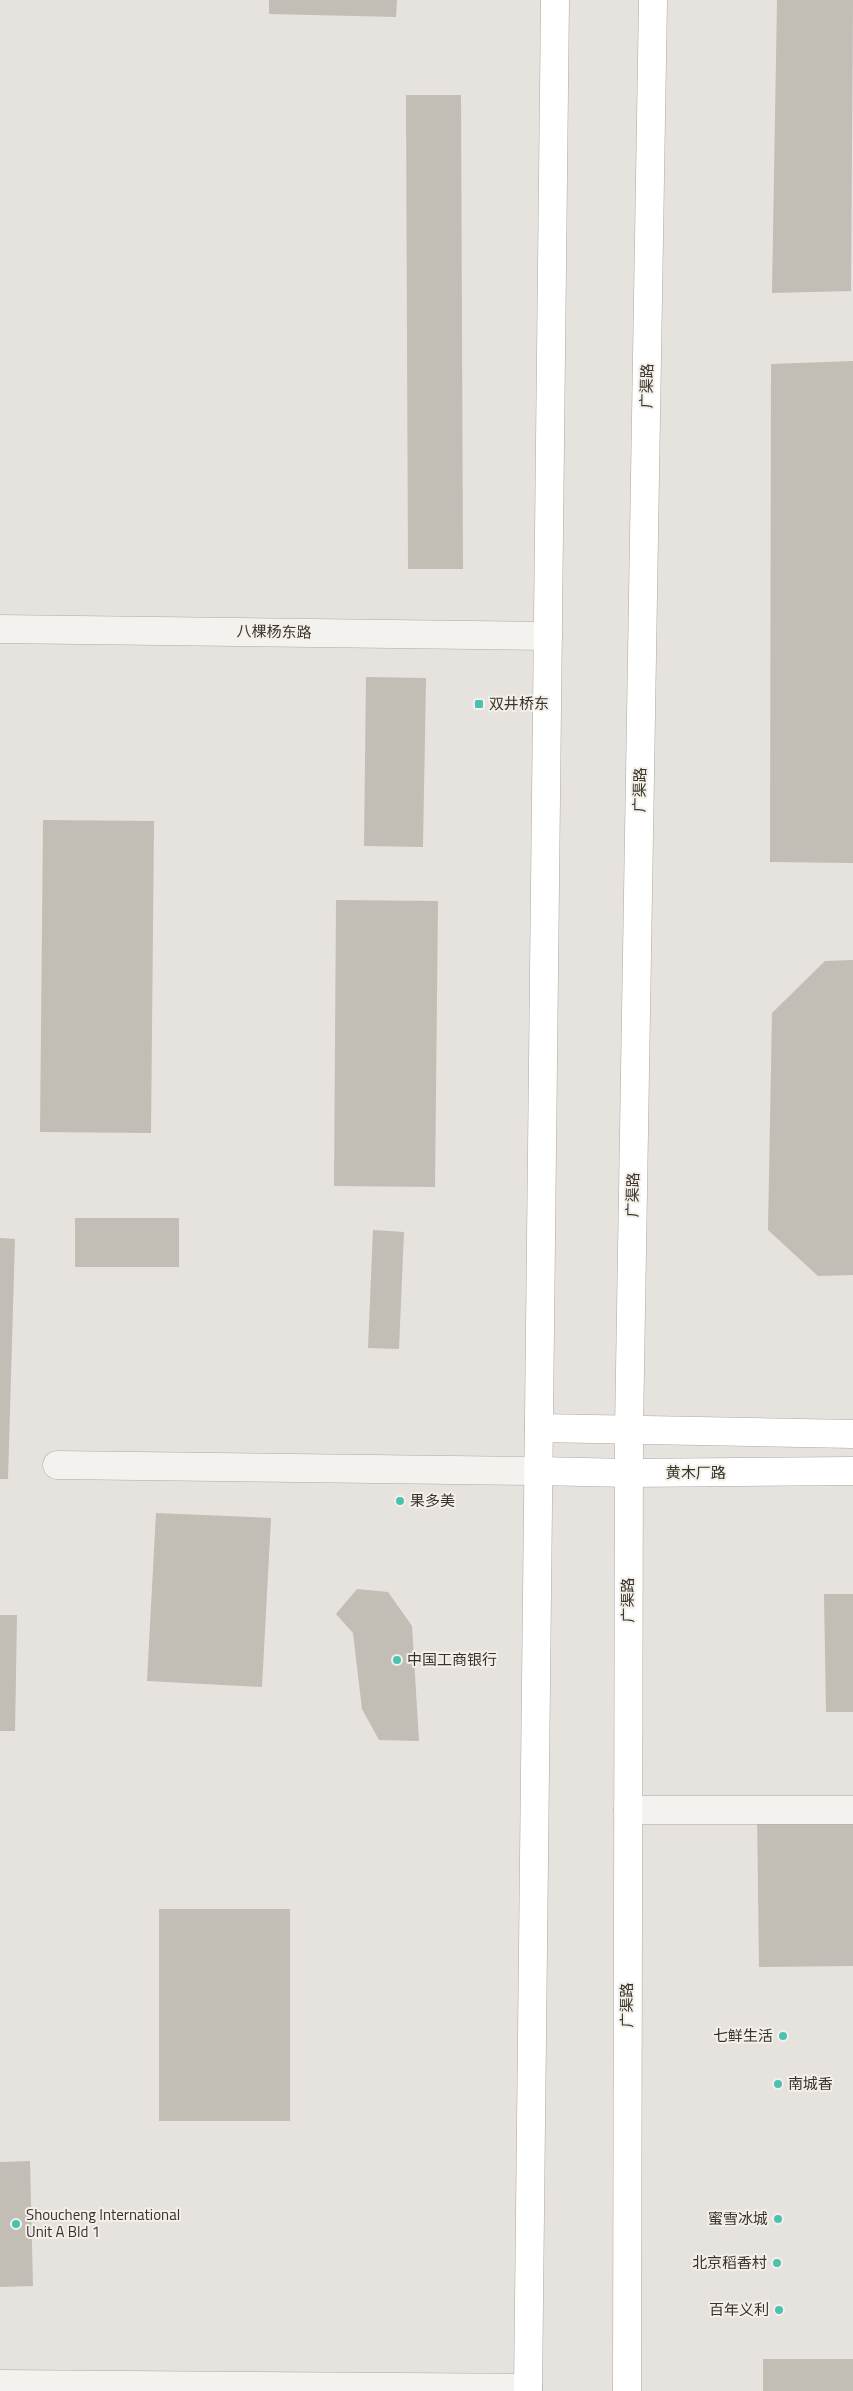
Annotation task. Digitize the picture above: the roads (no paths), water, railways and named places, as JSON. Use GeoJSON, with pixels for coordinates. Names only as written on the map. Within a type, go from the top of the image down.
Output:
{"type":"FeatureCollection","features":[{"type":"Feature","properties":{"kind":"main road"},"geometry":{"type":"LineString","coordinates":[[528,2389],[555,0]]}},
{"type":"Feature","properties":{"kind":"main road","name":"广渠路"},"geometry":{"type":"LineString","coordinates":[[627,2391],[629,1430],[653,0]]}},
{"type":"Feature","properties":{"kind":"main road"},"geometry":{"type":"LineString","coordinates":[[539,1428],[853,1434]]}},
{"type":"Feature","properties":{"kind":"main road","name":"黄木厂路"},"geometry":{"type":"LineString","coordinates":[[538,1471],[629,1473],[853,1472]]}},
{"type":"Feature","properties":{"kind":"street","name":"八棵杨东路"},"geometry":{"type":"LineString","coordinates":[[0,629],[548,636]]}},
{"type":"Feature","properties":{"kind":"street"},"geometry":{"type":"LineString","coordinates":[[57,1465],[538,1471]]}},
{"type":"Feature","properties":{"kind":"street"},"geometry":{"type":"LineString","coordinates":[[628,1810],[853,1810]]}},
{"type":"Feature","properties":{"kind":"street"},"geometry":{"type":"LineString","coordinates":[[0,2384],[528,2389]]}},
{"type":"Feature","properties":{"kind":"place","name":"双井桥东"},"geometry":{"type":"Point","coordinates":[479,704]}},
{"type":"Feature","properties":{"kind":"place","name":"果多美"},"geometry":{"type":"Point","coordinates":[400,1501]}},
{"type":"Feature","properties":{"kind":"place","name":"中国工商银行"},"geometry":{"type":"Point","coordinates":[397,1660]}},
{"type":"Feature","properties":{"kind":"place","name":"七鲜生活"},"geometry":{"type":"Point","coordinates":[783,2036]}},
{"type":"Feature","properties":{"kind":"place","name":"南城香"},"geometry":{"type":"Point","coordinates":[778,2084]}},
{"type":"Feature","properties":{"kind":"place","name":"蜜雪冰城"},"geometry":{"type":"Point","coordinates":[778,2219]}},
{"type":"Feature","properties":{"kind":"place","name":"Shoucheng International Unit A Bld 1"},"geometry":{"type":"Point","coordinates":[16,2224]}},
{"type":"Feature","properties":{"kind":"place","name":"北京稻香村"},"geometry":{"type":"Point","coordinates":[777,2263]}},
{"type":"Feature","properties":{"kind":"place","name":"百年义利"},"geometry":{"type":"Point","coordinates":[779,2310]}}]}
